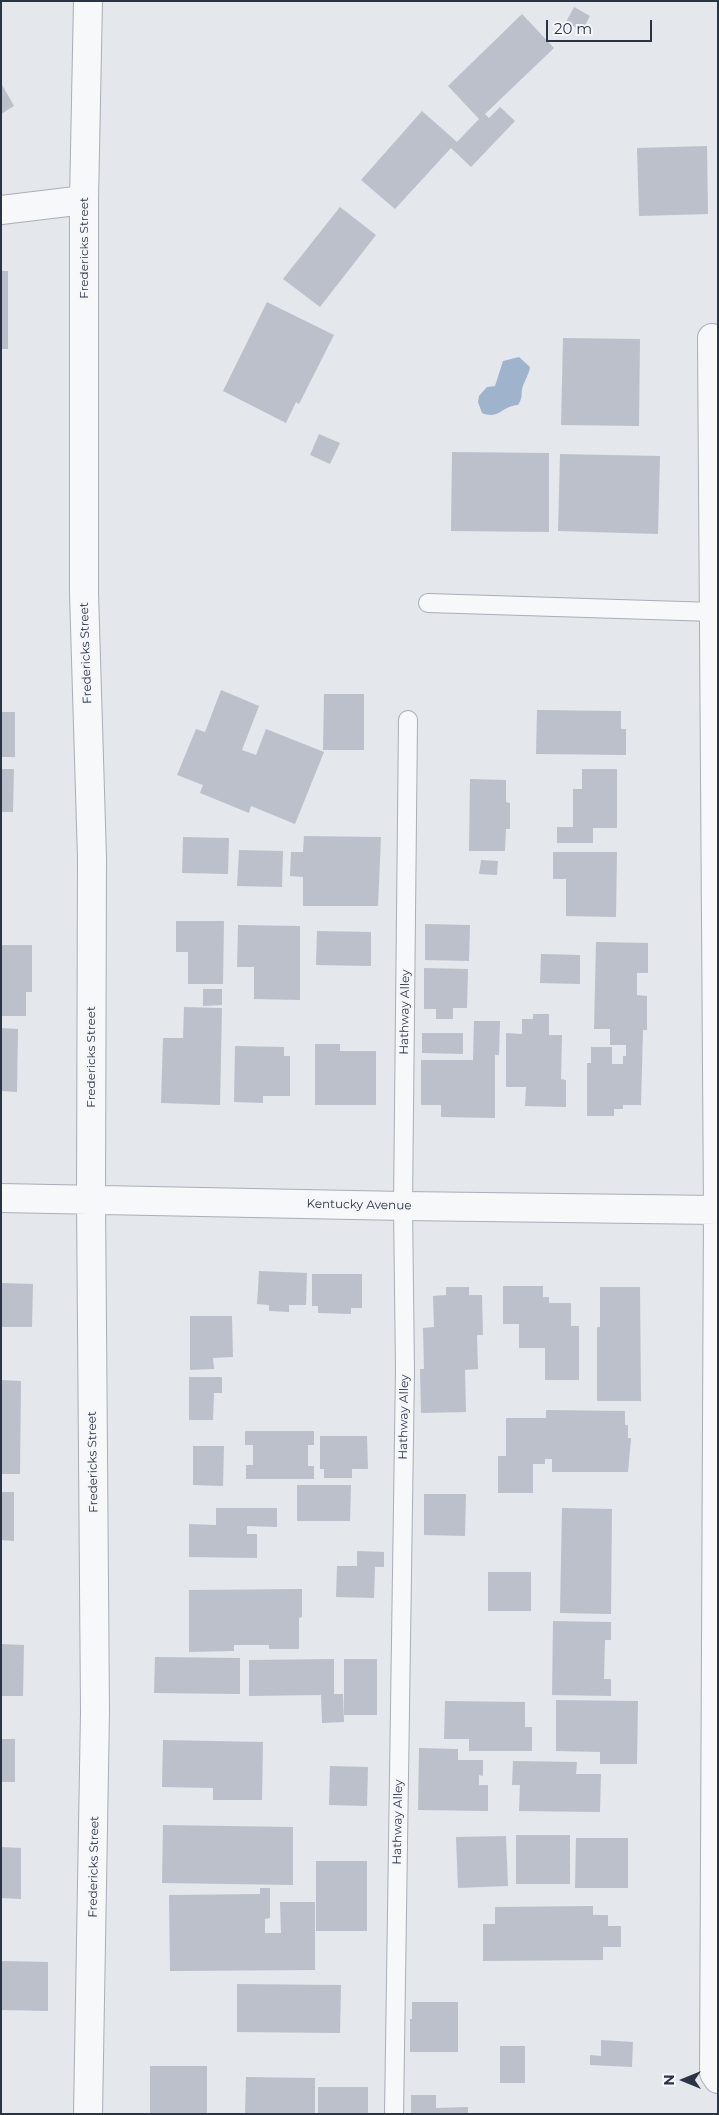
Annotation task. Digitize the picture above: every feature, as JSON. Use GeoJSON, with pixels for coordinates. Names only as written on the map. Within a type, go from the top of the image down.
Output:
{"type":"FeatureCollection","features":[{"type":"Feature","properties":{"kind":"street","name":"Fredericks Street"},"geometry":{"type":"LineString","coordinates":[[88,1],[84,200],[84,593],[92,858],[91,1199],[95,1722],[88,2114]]}},
{"type":"Feature","properties":{"kind":"street"},"geometry":{"type":"LineString","coordinates":[[1,210],[84,200]]}},
{"type":"Feature","properties":{"kind":"street"},"geometry":{"type":"LineString","coordinates":[[712,338],[714,612],[716,648],[718,1210],[714,2073],[718,2079]]}},
{"type":"Feature","properties":{"kind":"street","name":"Kentucky Avenue"},"geometry":{"type":"LineString","coordinates":[[1,1198],[718,1210]]}},
{"type":"Feature","properties":{"kind":"lane"},"geometry":{"type":"LineString","coordinates":[[428,603],[714,612]]}},
{"type":"Feature","properties":{"kind":"lane","name":"Hathway Alley"},"geometry":{"type":"LineString","coordinates":[[394,2114],[405,1370],[403,1206],[408,720]]}},
{"type":"Feature","properties":{"kind":"water"},"geometry":{"type":"Polygon","coordinates":[[[519,357],[530,367],[518,405],[493,415],[482,413],[478,402],[479,396],[487,387],[495,386],[503,361],[519,357]]]}},
{"type":"Feature","properties":{"kind":"building"},"geometry":{"type":"Polygon","coordinates":[[[574,7],[590,16],[582,31],[566,22],[574,7]]]}},
{"type":"Feature","properties":{"kind":"building"},"geometry":{"type":"Polygon","coordinates":[[[522,14],[554,48],[485,114],[489,118],[500,107],[515,121],[471,167],[451,148],[395,209],[361,180],[422,111],[457,142],[479,119],[448,86],[522,14]]]}},
{"type":"Feature","properties":{"kind":"building"},"geometry":{"type":"Polygon","coordinates":[[[1,83],[14,106],[1,114],[1,83]]]}},
{"type":"Feature","properties":{"kind":"building"},"geometry":{"type":"Polygon","coordinates":[[[707,146],[708,214],[639,216],[637,148],[707,146]]]}},
{"type":"Feature","properties":{"kind":"building"},"geometry":{"type":"Polygon","coordinates":[[[340,207],[376,235],[320,307],[283,279],[340,207]]]}},
{"type":"Feature","properties":{"kind":"building"},"geometry":{"type":"Polygon","coordinates":[[[1,271],[8,271],[8,349],[1,349],[1,271]]]}},
{"type":"Feature","properties":{"kind":"building"},"geometry":{"type":"Polygon","coordinates":[[[267,302],[334,335],[299,404],[296,402],[286,423],[223,391],[267,302]]]}},
{"type":"Feature","properties":{"kind":"building"},"geometry":{"type":"Polygon","coordinates":[[[563,338],[640,339],[639,426],[561,425],[563,338]]]}},
{"type":"Feature","properties":{"kind":"building"},"geometry":{"type":"Polygon","coordinates":[[[319,434],[340,443],[330,464],[310,455],[319,434]]]}},
{"type":"Feature","properties":{"kind":"building"},"geometry":{"type":"Polygon","coordinates":[[[452,452],[549,453],[549,532],[451,531],[452,452]]]}},
{"type":"Feature","properties":{"kind":"building"},"geometry":{"type":"Polygon","coordinates":[[[560,454],[660,456],[658,534],[558,531],[560,454]]]}},
{"type":"Feature","properties":{"kind":"building"},"geometry":{"type":"Polygon","coordinates":[[[221,690],[259,706],[242,750],[256,755],[266,729],[324,752],[295,824],[251,806],[249,813],[200,793],[203,785],[177,775],[196,729],[205,732],[221,690]]]}},
{"type":"Feature","properties":{"kind":"building"},"geometry":{"type":"Polygon","coordinates":[[[324,694],[364,694],[364,750],[323,750],[324,694]]]}},
{"type":"Feature","properties":{"kind":"building"},"geometry":{"type":"Polygon","coordinates":[[[537,710],[621,711],[621,729],[626,729],[626,755],[536,754],[537,710]]]}},
{"type":"Feature","properties":{"kind":"building"},"geometry":{"type":"Polygon","coordinates":[[[1,712],[15,712],[15,757],[1,757],[1,712]]]}},
{"type":"Feature","properties":{"kind":"building"},"geometry":{"type":"Polygon","coordinates":[[[1,769],[14,769],[13,812],[1,812],[1,769]]]}},
{"type":"Feature","properties":{"kind":"building"},"geometry":{"type":"Polygon","coordinates":[[[582,769],[617,769],[617,828],[593,828],[593,843],[557,843],[557,827],[573,827],[573,789],[582,789],[582,769]]]}},
{"type":"Feature","properties":{"kind":"building"},"geometry":{"type":"Polygon","coordinates":[[[470,779],[506,780],[506,802],[510,803],[510,829],[506,829],[505,851],[469,851],[470,779]]]}},
{"type":"Feature","properties":{"kind":"building"},"geometry":{"type":"Polygon","coordinates":[[[304,836],[381,837],[378,906],[303,906],[303,877],[290,876],[291,852],[303,852],[304,836]]]}},
{"type":"Feature","properties":{"kind":"building"},"geometry":{"type":"Polygon","coordinates":[[[183,837],[229,838],[228,874],[182,873],[183,837]]]}},
{"type":"Feature","properties":{"kind":"building"},"geometry":{"type":"Polygon","coordinates":[[[239,850],[283,851],[282,887],[237,886],[239,850]]]}},
{"type":"Feature","properties":{"kind":"building"},"geometry":{"type":"Polygon","coordinates":[[[553,852],[617,852],[616,917],[566,916],[566,879],[553,879],[553,852]]]}},
{"type":"Feature","properties":{"kind":"building"},"geometry":{"type":"Polygon","coordinates":[[[481,860],[498,861],[497,875],[479,874],[481,860]]]}},
{"type":"Feature","properties":{"kind":"building"},"geometry":{"type":"Polygon","coordinates":[[[176,921],[224,921],[223,984],[188,984],[188,952],[176,952],[176,921]]]}},
{"type":"Feature","properties":{"kind":"building"},"geometry":{"type":"Polygon","coordinates":[[[425,924],[470,925],[469,961],[425,960],[425,924]]]}},
{"type":"Feature","properties":{"kind":"building"},"geometry":{"type":"Polygon","coordinates":[[[238,925],[300,926],[300,1000],[254,999],[254,967],[237,967],[238,925]]]}},
{"type":"Feature","properties":{"kind":"building"},"geometry":{"type":"Polygon","coordinates":[[[317,931],[371,932],[371,966],[316,965],[317,931]]]}},
{"type":"Feature","properties":{"kind":"building"},"geometry":{"type":"Polygon","coordinates":[[[596,942],[648,943],[648,973],[637,973],[637,995],[647,996],[647,1030],[643,1030],[641,1105],[623,1105],[623,1109],[614,1109],[614,1116],[587,1116],[587,1063],[591,1063],[591,1047],[612,1047],[612,1064],[623,1064],[623,1056],[626,1056],[626,1045],[610,1045],[610,1029],[594,1029],[596,942]]]}},
{"type":"Feature","properties":{"kind":"building"},"geometry":{"type":"Polygon","coordinates":[[[1,945],[32,945],[32,992],[26,992],[26,1016],[1,1016],[1,945]]]}},
{"type":"Feature","properties":{"kind":"building"},"geometry":{"type":"Polygon","coordinates":[[[541,954],[580,955],[580,984],[540,983],[541,954]]]}},
{"type":"Feature","properties":{"kind":"building"},"geometry":{"type":"Polygon","coordinates":[[[424,968],[468,969],[467,1008],[453,1008],[453,1019],[436,1019],[436,1009],[424,1009],[424,968]]]}},
{"type":"Feature","properties":{"kind":"building"},"geometry":{"type":"Polygon","coordinates":[[[203,989],[222,989],[222,1005],[203,1006],[203,989]]]}},
{"type":"Feature","properties":{"kind":"building"},"geometry":{"type":"Polygon","coordinates":[[[184,1007],[222,1008],[220,1105],[161,1103],[163,1038],[183,1038],[184,1007]]]}},
{"type":"Feature","properties":{"kind":"building"},"geometry":{"type":"Polygon","coordinates":[[[533,1014],[549,1014],[549,1035],[562,1035],[561,1079],[566,1080],[566,1107],[525,1106],[526,1087],[506,1087],[506,1033],[522,1034],[522,1019],[533,1019],[533,1014]]]}},
{"type":"Feature","properties":{"kind":"building"},"geometry":{"type":"Polygon","coordinates":[[[474,1021],[500,1021],[499,1055],[495,1055],[495,1118],[441,1117],[441,1105],[421,1105],[421,1060],[473,1060],[474,1021]]]}},
{"type":"Feature","properties":{"kind":"building"},"geometry":{"type":"Polygon","coordinates":[[[1,1028],[18,1029],[17,1092],[1,1091],[1,1028]]]}},
{"type":"Feature","properties":{"kind":"building"},"geometry":{"type":"Polygon","coordinates":[[[422,1033],[463,1033],[463,1054],[422,1053],[422,1033]]]}},
{"type":"Feature","properties":{"kind":"building"},"geometry":{"type":"Polygon","coordinates":[[[315,1044],[340,1044],[340,1051],[376,1051],[376,1105],[315,1105],[315,1044]]]}},
{"type":"Feature","properties":{"kind":"building"},"geometry":{"type":"Polygon","coordinates":[[[235,1046],[284,1047],[284,1056],[290,1056],[290,1096],[263,1096],[263,1103],[234,1102],[235,1046]]]}},
{"type":"Feature","properties":{"kind":"building"},"geometry":{"type":"Polygon","coordinates":[[[259,1271],[307,1273],[306,1305],[289,1305],[289,1312],[269,1311],[269,1305],[257,1304],[259,1271]]]}},
{"type":"Feature","properties":{"kind":"building"},"geometry":{"type":"Polygon","coordinates":[[[312,1274],[362,1274],[362,1308],[351,1308],[351,1314],[318,1313],[318,1306],[312,1306],[312,1274]]]}},
{"type":"Feature","properties":{"kind":"building"},"geometry":{"type":"Polygon","coordinates":[[[1,1283],[33,1284],[32,1327],[1,1327],[1,1283]]]}},
{"type":"Feature","properties":{"kind":"building"},"geometry":{"type":"Polygon","coordinates":[[[503,1286],[543,1286],[543,1297],[549,1297],[549,1303],[571,1303],[571,1326],[579,1326],[579,1380],[545,1380],[545,1348],[519,1348],[519,1324],[503,1324],[503,1286]]]}},
{"type":"Feature","properties":{"kind":"building"},"geometry":{"type":"Polygon","coordinates":[[[446,1287],[469,1287],[469,1295],[482,1295],[483,1335],[477,1335],[478,1369],[465,1370],[466,1412],[421,1413],[420,1369],[424,1369],[423,1328],[434,1327],[433,1296],[446,1295],[446,1287]]]}},
{"type":"Feature","properties":{"kind":"building"},"geometry":{"type":"Polygon","coordinates":[[[600,1287],[640,1287],[641,1401],[597,1401],[597,1327],[600,1327],[600,1287]]]}},
{"type":"Feature","properties":{"kind":"building"},"geometry":{"type":"Polygon","coordinates":[[[190,1316],[232,1316],[233,1357],[213,1358],[214,1369],[190,1370],[190,1316]]]}},
{"type":"Feature","properties":{"kind":"building"},"geometry":{"type":"Polygon","coordinates":[[[189,1377],[222,1377],[222,1393],[214,1393],[213,1420],[189,1420],[189,1377]]]}},
{"type":"Feature","properties":{"kind":"building"},"geometry":{"type":"Polygon","coordinates":[[[1,1380],[21,1381],[20,1474],[1,1474],[1,1380]]]}},
{"type":"Feature","properties":{"kind":"building"},"geometry":{"type":"Polygon","coordinates":[[[546,1410],[625,1411],[625,1425],[628,1425],[628,1438],[631,1438],[628,1472],[552,1472],[552,1459],[545,1459],[545,1464],[533,1464],[533,1493],[498,1493],[498,1456],[506,1456],[506,1418],[546,1418],[546,1410]]]}},
{"type":"Feature","properties":{"kind":"building"},"geometry":{"type":"Polygon","coordinates":[[[245,1431],[314,1431],[314,1445],[308,1445],[308,1466],[314,1466],[314,1479],[246,1479],[246,1465],[253,1465],[253,1445],[245,1445],[245,1431]]]}},
{"type":"Feature","properties":{"kind":"building"},"geometry":{"type":"Polygon","coordinates":[[[320,1436],[367,1436],[368,1469],[352,1469],[352,1478],[324,1478],[324,1469],[320,1469],[320,1436]]]}},
{"type":"Feature","properties":{"kind":"building"},"geometry":{"type":"Polygon","coordinates":[[[193,1446],[224,1446],[223,1486],[193,1485],[193,1446]]]}},
{"type":"Feature","properties":{"kind":"building"},"geometry":{"type":"Polygon","coordinates":[[[297,1485],[351,1485],[350,1521],[297,1521],[297,1485]]]}},
{"type":"Feature","properties":{"kind":"building"},"geometry":{"type":"Polygon","coordinates":[[[1,1492],[14,1492],[14,1541],[1,1540],[1,1492]]]}},
{"type":"Feature","properties":{"kind":"building"},"geometry":{"type":"Polygon","coordinates":[[[424,1494],[466,1494],[465,1536],[424,1535],[424,1494]]]}},
{"type":"Feature","properties":{"kind":"building"},"geometry":{"type":"Polygon","coordinates":[[[216,1508],[277,1508],[277,1527],[247,1526],[247,1534],[257,1534],[257,1558],[189,1557],[189,1524],[216,1525],[216,1508]]]}},
{"type":"Feature","properties":{"kind":"building"},"geometry":{"type":"Polygon","coordinates":[[[562,1508],[612,1509],[611,1614],[560,1613],[562,1508]]]}},
{"type":"Feature","properties":{"kind":"building"},"geometry":{"type":"Polygon","coordinates":[[[357,1551],[384,1552],[384,1567],[375,1567],[374,1598],[336,1597],[337,1566],[357,1566],[357,1551]]]}},
{"type":"Feature","properties":{"kind":"building"},"geometry":{"type":"Polygon","coordinates":[[[488,1572],[531,1572],[531,1611],[488,1611],[488,1572]]]}},
{"type":"Feature","properties":{"kind":"building"},"geometry":{"type":"Polygon","coordinates":[[[302,1589],[302,1617],[299,1618],[299,1649],[269,1649],[269,1645],[234,1645],[234,1651],[189,1652],[189,1590],[302,1589]]]}},
{"type":"Feature","properties":{"kind":"building"},"geometry":{"type":"Polygon","coordinates":[[[553,1621],[611,1622],[611,1640],[605,1640],[604,1679],[611,1679],[611,1696],[552,1695],[553,1621]]]}},
{"type":"Feature","properties":{"kind":"building"},"geometry":{"type":"Polygon","coordinates":[[[1,1644],[24,1645],[23,1696],[1,1696],[1,1644]]]}},
{"type":"Feature","properties":{"kind":"building"},"geometry":{"type":"Polygon","coordinates":[[[155,1657],[240,1658],[240,1694],[154,1693],[155,1657]]]}},
{"type":"Feature","properties":{"kind":"building"},"geometry":{"type":"Polygon","coordinates":[[[334,1659],[334,1694],[343,1694],[344,1722],[322,1723],[321,1695],[249,1696],[249,1660],[334,1659]]]}},
{"type":"Feature","properties":{"kind":"building"},"geometry":{"type":"Polygon","coordinates":[[[344,1659],[377,1659],[377,1715],[344,1715],[344,1659]]]}},
{"type":"Feature","properties":{"kind":"building"},"geometry":{"type":"Polygon","coordinates":[[[556,1700],[638,1701],[637,1764],[600,1764],[600,1752],[556,1751],[556,1700]]]}},
{"type":"Feature","properties":{"kind":"building"},"geometry":{"type":"Polygon","coordinates":[[[445,1701],[525,1702],[525,1727],[532,1727],[532,1751],[469,1751],[469,1739],[444,1739],[445,1701]]]}},
{"type":"Feature","properties":{"kind":"building"},"geometry":{"type":"Polygon","coordinates":[[[1,1739],[15,1739],[15,1782],[1,1782],[1,1739]]]}},
{"type":"Feature","properties":{"kind":"building"},"geometry":{"type":"Polygon","coordinates":[[[163,1740],[263,1742],[262,1800],[213,1800],[213,1788],[162,1787],[163,1740]]]}},
{"type":"Feature","properties":{"kind":"building"},"geometry":{"type":"Polygon","coordinates":[[[419,1748],[458,1749],[458,1760],[483,1760],[483,1776],[479,1775],[479,1785],[488,1785],[488,1811],[418,1810],[419,1748]]]}},
{"type":"Feature","properties":{"kind":"building"},"geometry":{"type":"Polygon","coordinates":[[[513,1761],[577,1762],[576,1774],[601,1774],[600,1812],[519,1811],[520,1785],[512,1785],[513,1761]]]}},
{"type":"Feature","properties":{"kind":"building"},"geometry":{"type":"Polygon","coordinates":[[[330,1766],[368,1767],[367,1806],[329,1805],[330,1766]]]}},
{"type":"Feature","properties":{"kind":"building"},"geometry":{"type":"Polygon","coordinates":[[[163,1825],[293,1827],[293,1885],[162,1883],[163,1825]]]}},
{"type":"Feature","properties":{"kind":"building"},"geometry":{"type":"Polygon","coordinates":[[[516,1835],[570,1835],[570,1884],[516,1884],[516,1835]]]}},
{"type":"Feature","properties":{"kind":"building"},"geometry":{"type":"Polygon","coordinates":[[[506,1836],[508,1886],[458,1888],[456,1837],[506,1836]]]}},
{"type":"Feature","properties":{"kind":"building"},"geometry":{"type":"Polygon","coordinates":[[[576,1838],[628,1838],[628,1888],[575,1888],[576,1838]]]}},
{"type":"Feature","properties":{"kind":"building"},"geometry":{"type":"Polygon","coordinates":[[[1,1847],[21,1848],[21,1899],[1,1898],[1,1847]]]}},
{"type":"Feature","properties":{"kind":"building"},"geometry":{"type":"Polygon","coordinates":[[[316,1861],[367,1861],[367,1931],[316,1931],[316,1861]]]}},
{"type":"Feature","properties":{"kind":"building"},"geometry":{"type":"Polygon","coordinates":[[[260,1888],[270,1888],[270,1918],[265,1919],[265,1933],[281,1933],[280,1902],[315,1902],[315,1970],[170,1971],[169,1895],[260,1894],[260,1888]]]}},
{"type":"Feature","properties":{"kind":"building"},"geometry":{"type":"Polygon","coordinates":[[[593,1906],[593,1915],[608,1915],[608,1926],[621,1926],[621,1947],[603,1947],[603,1960],[483,1961],[483,1924],[495,1924],[495,1907],[593,1906]]]}},
{"type":"Feature","properties":{"kind":"building"},"geometry":{"type":"Polygon","coordinates":[[[1,1961],[48,1962],[48,2011],[1,2010],[1,1961]]]}},
{"type":"Feature","properties":{"kind":"building"},"geometry":{"type":"Polygon","coordinates":[[[237,1984],[341,1985],[340,2033],[237,2032],[237,1984]]]}},
{"type":"Feature","properties":{"kind":"building"},"geometry":{"type":"Polygon","coordinates":[[[412,2002],[458,2002],[458,2052],[410,2052],[412,2002]]]}},
{"type":"Feature","properties":{"kind":"building"},"geometry":{"type":"Polygon","coordinates":[[[601,2040],[633,2042],[632,2067],[590,2065],[590,2055],[601,2056],[601,2040]]]}},
{"type":"Feature","properties":{"kind":"building"},"geometry":{"type":"Polygon","coordinates":[[[500,2046],[525,2046],[525,2083],[500,2083],[500,2046]]]}},
{"type":"Feature","properties":{"kind":"building"},"geometry":{"type":"Polygon","coordinates":[[[150,2066],[207,2066],[207,2114],[150,2114],[150,2066]]]}},
{"type":"Feature","properties":{"kind":"building"},"geometry":{"type":"Polygon","coordinates":[[[246,2077],[315,2078],[315,2114],[245,2114],[246,2077]]]}},
{"type":"Feature","properties":{"kind":"building"},"geometry":{"type":"Polygon","coordinates":[[[318,2087],[368,2087],[368,2114],[318,2114],[318,2087]]]}},
{"type":"Feature","properties":{"kind":"building"},"geometry":{"type":"Polygon","coordinates":[[[411,2095],[436,2095],[436,2108],[468,2107],[468,2114],[411,2114],[411,2095]]]}}]}
